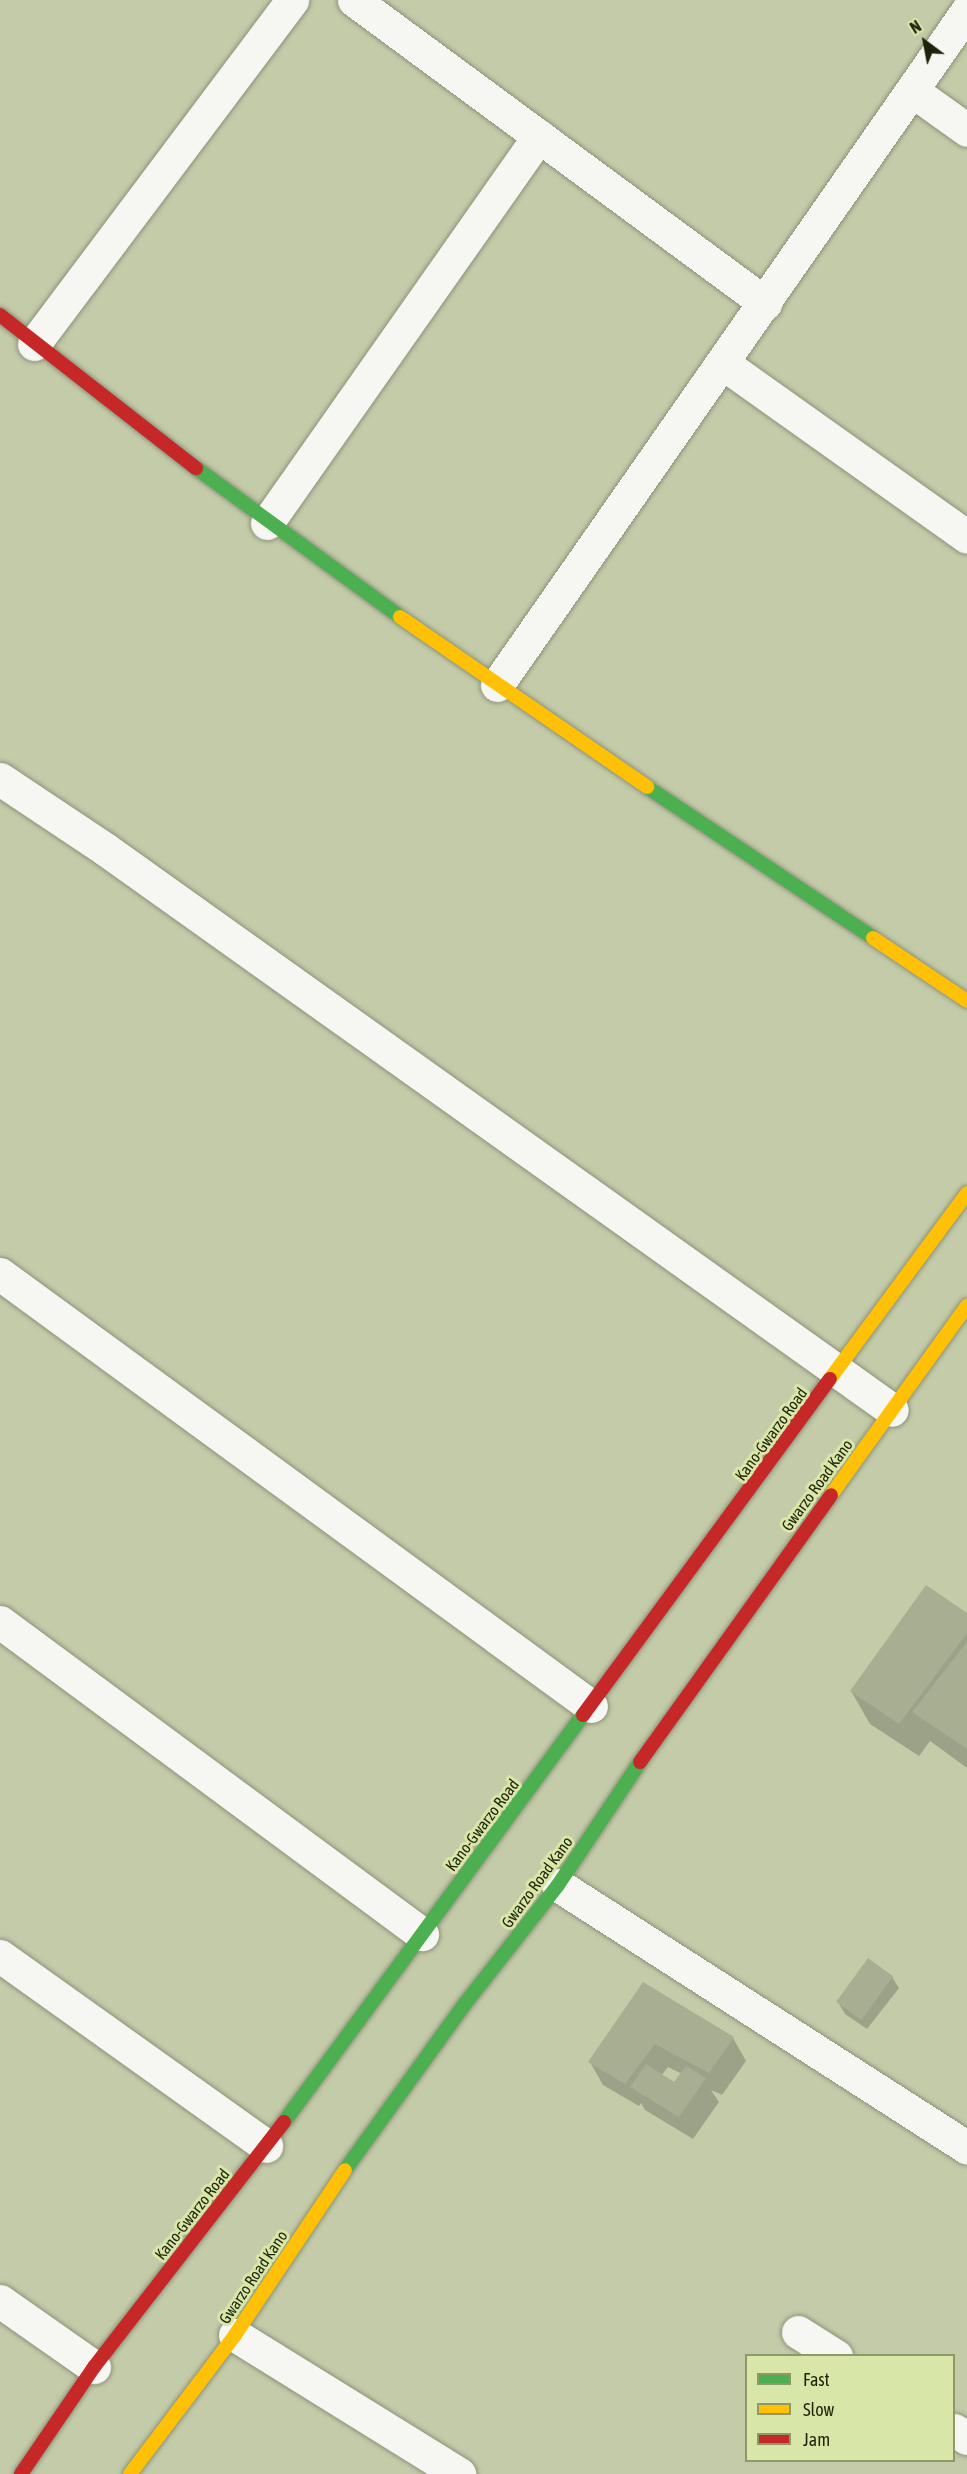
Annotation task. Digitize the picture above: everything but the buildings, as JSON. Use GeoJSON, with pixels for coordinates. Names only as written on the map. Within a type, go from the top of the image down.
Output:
{"type":"FeatureCollection","features":[{"type":"Feature","properties":{"kind":"main road"},"geometry":{"type":"LineString","coordinates":[[0,315],[34,344],[267,523],[497,685],[967,1001]]}},
{"type":"Feature","properties":{"kind":"main road","name":"Kano-Gwarzo Road"},"geometry":{"type":"LineString","coordinates":[[21,2474],[94,2367],[266,2146],[967,1192]]}},
{"type":"Feature","properties":{"kind":"main road","name":"Gwarzo Road Kano"},"geometry":{"type":"LineString","coordinates":[[130,2474],[235,2335],[330,2191],[464,2005],[558,1885],[629,1777],[967,1306]]}},
{"type":"Feature","properties":{"kind":"street"},"geometry":{"type":"LineString","coordinates":[[34,344],[292,0]]}},
{"type":"Feature","properties":{"kind":"street"},"geometry":{"type":"LineString","coordinates":[[354,0],[765,303]]}},
{"type":"Feature","properties":{"kind":"street"},"geometry":{"type":"LineString","coordinates":[[497,685],[914,92],[967,11]]}},
{"type":"Feature","properties":{"kind":"street"},"geometry":{"type":"LineString","coordinates":[[914,92],[967,130]]}},
{"type":"Feature","properties":{"kind":"street"},"geometry":{"type":"LineString","coordinates":[[267,523],[539,136]]}},
{"type":"Feature","properties":{"kind":"street"},"geometry":{"type":"LineString","coordinates":[[724,364],[967,537]]}},
{"type":"Feature","properties":{"kind":"street"},"geometry":{"type":"LineString","coordinates":[[0,779],[115,856],[892,1410]]}},
{"type":"Feature","properties":{"kind":"street"},"geometry":{"type":"LineString","coordinates":[[0,1274],[591,1706]]}},
{"type":"Feature","properties":{"kind":"street"},"geometry":{"type":"LineString","coordinates":[[0,1622],[422,1934]]}},
{"type":"Feature","properties":{"kind":"street"},"geometry":{"type":"LineString","coordinates":[[558,1885],[967,2148]]}},
{"type":"Feature","properties":{"kind":"street"},"geometry":{"type":"LineString","coordinates":[[0,1956],[266,2146]]}},
{"type":"Feature","properties":{"kind":"street"},"geometry":{"type":"LineString","coordinates":[[0,2301],[94,2367]]}},
{"type":"Feature","properties":{"kind":"street"},"geometry":{"type":"LineString","coordinates":[[798,2332],[834,2354]]}},
{"type":"Feature","properties":{"kind":"street"},"geometry":{"type":"LineString","coordinates":[[235,2335],[459,2474]]}},
{"type":"Feature","properties":{"kind":"traffic: fast"},"geometry":{"type":"LineString","coordinates":[[196,468],[400,617]]}},
{"type":"Feature","properties":{"kind":"traffic: fast"},"geometry":{"type":"LineString","coordinates":[[647,787],[873,938]]}},
{"type":"Feature","properties":{"kind":"traffic: fast"},"geometry":{"type":"LineString","coordinates":[[284,2122],[583,1715]]}},
{"type":"Feature","properties":{"kind":"traffic: fast"},"geometry":{"type":"LineString","coordinates":[[345,2170],[464,2005],[558,1885],[640,1762]]}},
{"type":"Feature","properties":{"kind":"traffic: slow"},"geometry":{"type":"LineString","coordinates":[[400,617],[647,787]]}},
{"type":"Feature","properties":{"kind":"traffic: slow"},"geometry":{"type":"LineString","coordinates":[[873,938],[967,1001]]}},
{"type":"Feature","properties":{"kind":"traffic: slow"},"geometry":{"type":"LineString","coordinates":[[830,1379],[967,1193]]}},
{"type":"Feature","properties":{"kind":"traffic: slow"},"geometry":{"type":"LineString","coordinates":[[831,1495],[967,1306]]}},
{"type":"Feature","properties":{"kind":"traffic: slow"},"geometry":{"type":"LineString","coordinates":[[130,2474],[235,2335],[345,2170]]}},
{"type":"Feature","properties":{"kind":"traffic: jam"},"geometry":{"type":"LineString","coordinates":[[0,315],[196,468]]}},
{"type":"Feature","properties":{"kind":"traffic: jam"},"geometry":{"type":"LineString","coordinates":[[583,1715],[830,1379]]}},
{"type":"Feature","properties":{"kind":"traffic: jam"},"geometry":{"type":"LineString","coordinates":[[640,1762],[831,1495]]}},
{"type":"Feature","properties":{"kind":"traffic: jam"},"geometry":{"type":"LineString","coordinates":[[21,2474],[94,2367],[284,2122]]}}]}
